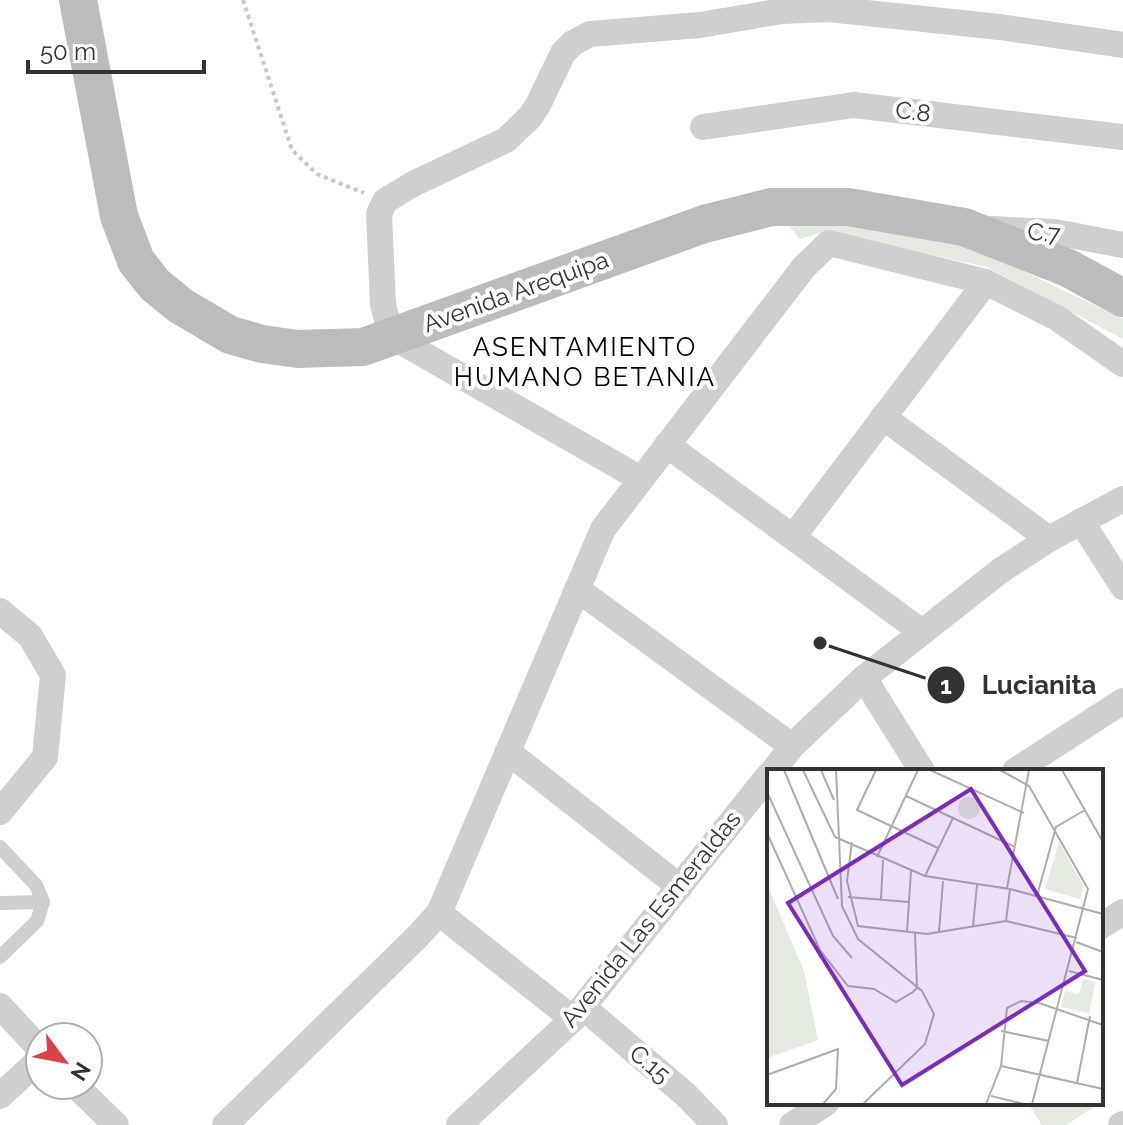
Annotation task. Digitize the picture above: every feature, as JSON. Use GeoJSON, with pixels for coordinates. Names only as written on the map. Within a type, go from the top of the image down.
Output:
{"type":"FeatureCollection","features":[{"type":"Feature","properties":{"kind":"street","name":"Avenida Arequipa"},"geometry":{"type":"LineString","coordinates":[[78,0],[119,216],[136,261],[155,285],[181,306],[230,335],[298,349],[363,347],[704,224],[771,207],[848,207],[964,227],[1068,268],[1123,298]]}},
{"type":"Feature","properties":{"kind":"street"},"geometry":{"type":"LineString","coordinates":[[641,479],[391,336],[383,304],[379,214],[385,201],[413,184],[506,140],[538,105],[563,53],[573,43],[590,34],[700,25],[782,11],[829,9],[1000,27],[1123,45]]}},
{"type":"Feature","properties":{"kind":"street","name":"C.8"},"geometry":{"type":"LineString","coordinates":[[703,127],[854,105],[1123,137]]}},
{"type":"Feature","properties":{"kind":"street","name":"C.7"},"geometry":{"type":"LineString","coordinates":[[964,227],[1055,232],[1123,245]]}},
{"type":"Feature","properties":{"kind":"street"},"geometry":{"type":"LineString","coordinates":[[225,1125],[439,913],[603,529],[804,267],[829,243],[986,282],[1057,318],[1123,364]]}},
{"type":"Feature","properties":{"kind":"street"},"geometry":{"type":"LineString","coordinates":[[793,537],[986,282]]}},
{"type":"Feature","properties":{"kind":"street"},"geometry":{"type":"LineString","coordinates":[[883,417],[1049,539]]}},
{"type":"Feature","properties":{"kind":"street"},"geometry":{"type":"LineString","coordinates":[[667,445],[922,632]]}},
{"type":"Feature","properties":{"kind":"street","name":"Avenida Las Esmeraldas"},"geometry":{"type":"LineString","coordinates":[[774,769],[792,746],[864,678],[1000,571],[1049,539],[1123,499]]}},
{"type":"Feature","properties":{"kind":"street"},"geometry":{"type":"LineString","coordinates":[[1081,521],[1123,587]]}},
{"type":"Feature","properties":{"kind":"street"},"geometry":{"type":"LineString","coordinates":[[577,589],[792,746]]}},
{"type":"Feature","properties":{"kind":"street"},"geometry":{"type":"LineString","coordinates":[[0,611],[30,636],[53,675],[45,757],[0,812]]}},
{"type":"Feature","properties":{"kind":"street"},"geometry":{"type":"LineString","coordinates":[[864,678],[921,769]]}},
{"type":"Feature","properties":{"kind":"street"},"geometry":{"type":"LineString","coordinates":[[1018,769],[1123,701]]}},
{"type":"Feature","properties":{"kind":"street"},"geometry":{"type":"LineString","coordinates":[[508,752],[680,887]]}},
{"type":"Feature","properties":{"kind":"street","name":"Avenida Las Esmeraldas"},"geometry":{"type":"LineString","coordinates":[[463,1124],[578,1013],[767,778]]}},
{"type":"Feature","properties":{"kind":"street"},"geometry":{"type":"LineString","coordinates":[[1103,925],[1123,912]]}},
{"type":"Feature","properties":{"kind":"street","name":"C.15"},"geometry":{"type":"LineString","coordinates":[[439,913],[686,1095],[715,1125]]}},
{"type":"Feature","properties":{"kind":"street"},"geometry":{"type":"LineString","coordinates":[[0,1006],[24,1032]]}},
{"type":"Feature","properties":{"kind":"street"},"geometry":{"type":"LineString","coordinates":[[0,1096],[24,1074]]}},
{"type":"Feature","properties":{"kind":"street"},"geometry":{"type":"LineString","coordinates":[[91,1101],[116,1125]]}},
{"type":"Feature","properties":{"kind":"street"},"geometry":{"type":"LineString","coordinates":[[792,1125],[823,1105]]}},
{"type":"Feature","properties":{"kind":"lane"},"geometry":{"type":"LineString","coordinates":[[0,847],[36,885],[43,902],[37,921],[0,957]]}},
{"type":"Feature","properties":{"kind":"lane"},"geometry":{"type":"LineString","coordinates":[[0,903],[43,902]]}},
{"type":"Feature","properties":{"kind":"path"},"geometry":{"type":"LineString","coordinates":[[243,0],[292,150],[317,174],[385,201]]}},
{"type":"Feature","properties":{"kind":"shaded area"},"geometry":{"type":"Polygon","coordinates":[[[827,219],[969,245],[1123,319],[1123,339],[987,267],[824,232],[800,239],[790,227],[827,219]]]}},
{"type":"Feature","properties":{"kind":"shaded area"},"geometry":{"type":"Polygon","coordinates":[[[1029,1105],[1097,1105],[1066,1125],[1042,1125],[1029,1105]]]}},
{"type":"Feature","properties":{"kind":"place","name":"Lucianita"},"geometry":{"type":"Point","coordinates":[820,643]}},
{"type":"Feature","properties":{"kind":"district","name":"ASENTAMIENTO HUMANO BETANIA"},"geometry":{"type":"Point","coordinates":[585,362]}}]}
